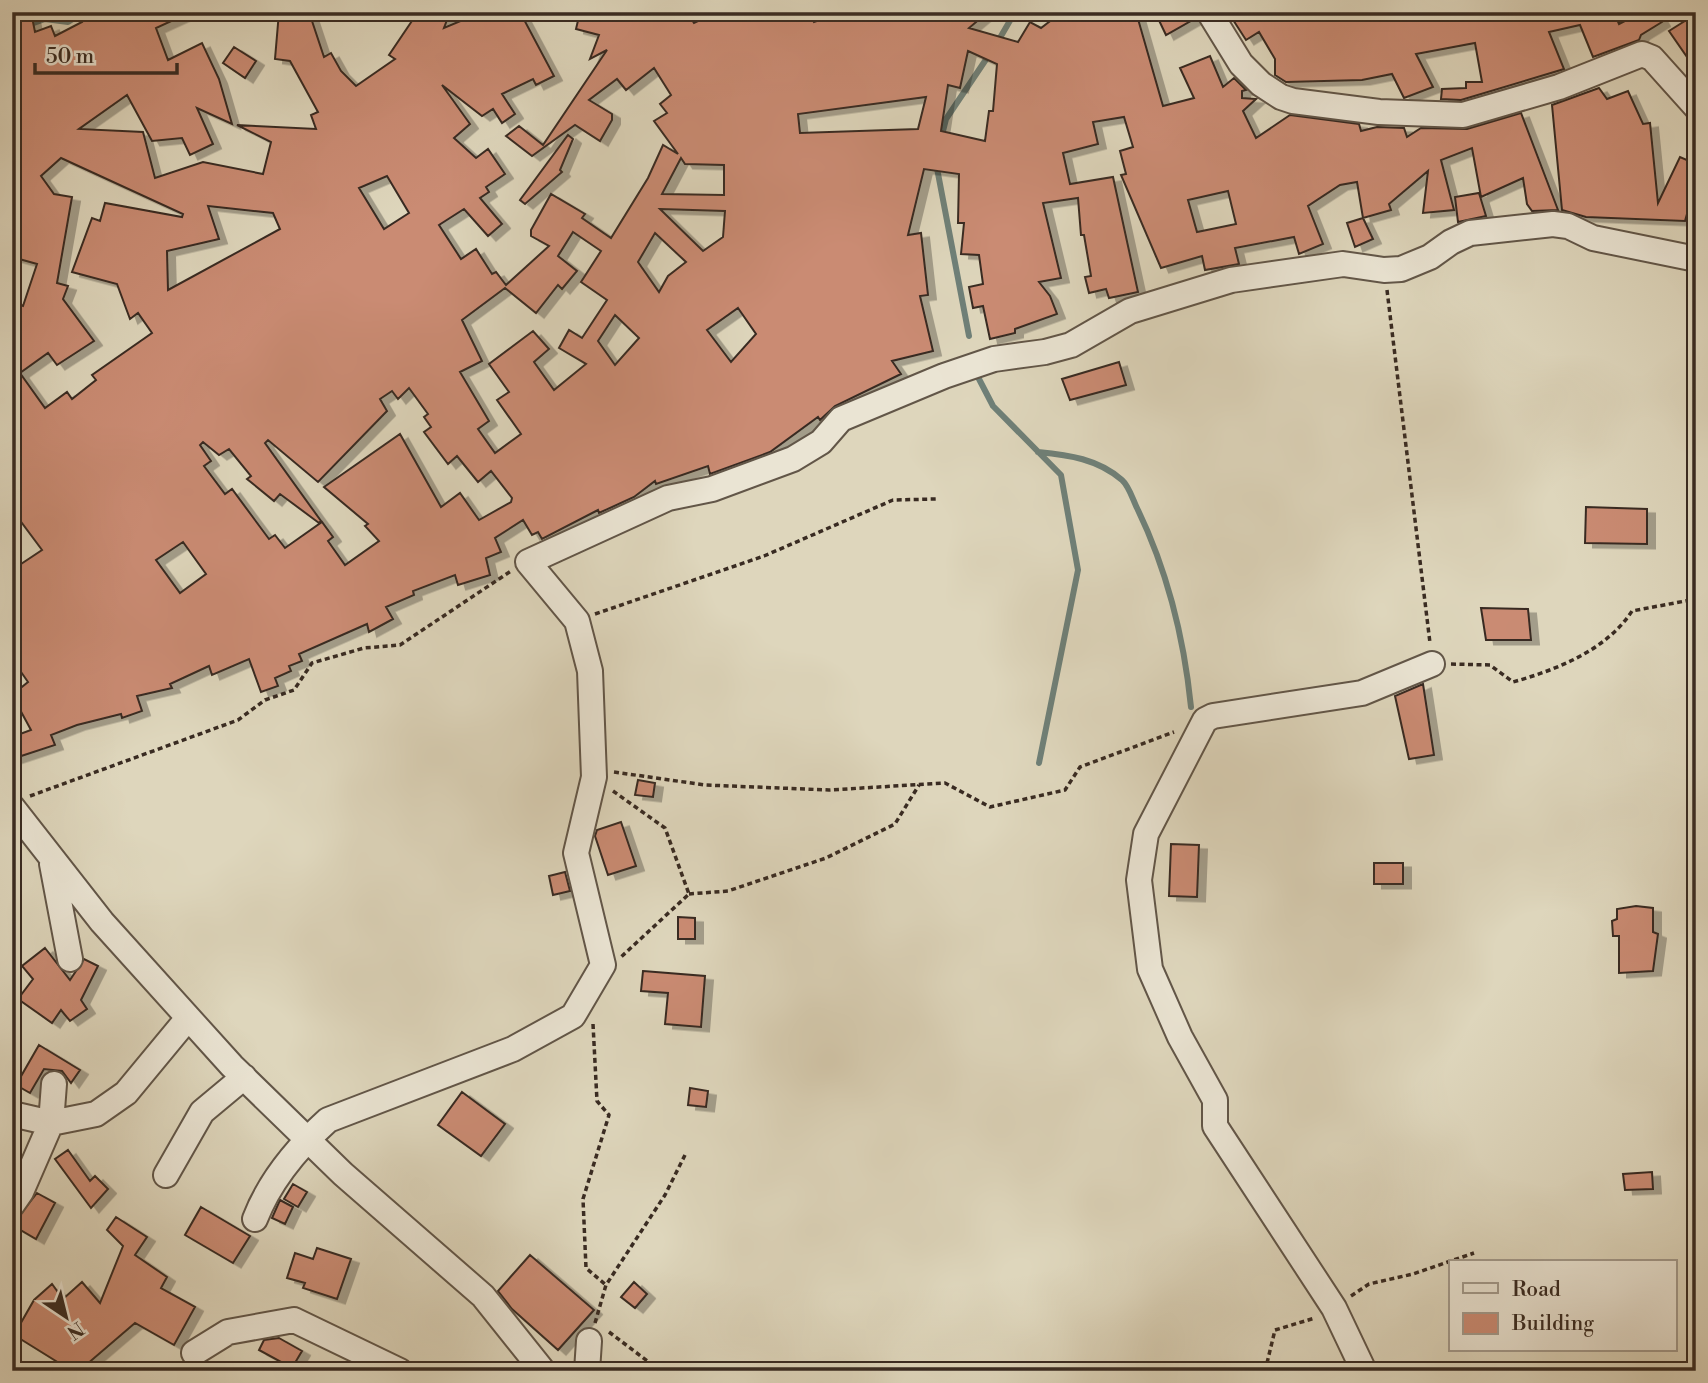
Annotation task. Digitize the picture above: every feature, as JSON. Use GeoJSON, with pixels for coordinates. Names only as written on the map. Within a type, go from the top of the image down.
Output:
{"type":"FeatureCollection","features":[{"type":"Feature","properties":{"kind":"street"},"geometry":{"type":"LineString","coordinates":[[1209,12],[1241,64],[1261,84],[1293,102],[1379,112],[1463,115],[1552,89],[1642,54],[1652,58],[1696,107]]}},
{"type":"Feature","properties":{"kind":"street"},"geometry":{"type":"LineString","coordinates":[[255,1219],[265,1193],[307,1139],[328,1120],[513,1049],[573,1016],[597,976],[576,853],[593,771],[590,671],[577,621],[528,562],[668,498],[712,489],[793,459],[821,442],[841,419],[994,359],[1045,352],[1071,345],[1130,311],[1231,280],[1343,264],[1384,270],[1401,269],[1430,257],[1470,233],[1553,224],[1568,226],[1593,239],[1696,259]]}},
{"type":"Feature","properties":{"kind":"street"},"geometry":{"type":"LineString","coordinates":[[1364,1371],[1334,1308],[1215,1126],[1215,1100],[1180,1037],[1150,969],[1139,880],[1146,834],[1205,720],[1213,716],[1362,693],[1432,664]]}},
{"type":"Feature","properties":{"kind":"street"},"geometry":{"type":"LineString","coordinates":[[19,815],[51,860],[188,1018],[307,1139],[483,1296],[543,1371]]}},
{"type":"Feature","properties":{"kind":"street"},"geometry":{"type":"LineString","coordinates":[[51,860],[70,959]]}},
{"type":"Feature","properties":{"kind":"street"},"geometry":{"type":"LineString","coordinates":[[12,1114],[51,1123],[96,1114],[126,1093],[188,1018]]}},
{"type":"Feature","properties":{"kind":"street"},"geometry":{"type":"LineString","coordinates":[[166,1175],[202,1112],[244,1077]]}},
{"type":"Feature","properties":{"kind":"street"},"geometry":{"type":"LineString","coordinates":[[12,1205],[21,1192],[51,1123],[54,1084]]}},
{"type":"Feature","properties":{"kind":"street"},"geometry":{"type":"LineString","coordinates":[[194,1353],[228,1332],[294,1320],[400,1371]]}},
{"type":"Feature","properties":{"kind":"street"},"geometry":{"type":"LineString","coordinates":[[587,1371],[589,1341]]}},
{"type":"Feature","properties":{"kind":"path"},"geometry":{"type":"LineString","coordinates":[[1384,270],[1432,664],[1490,664],[1513,682],[1551,671],[1612,637],[1632,611],[1696,599]]}},
{"type":"Feature","properties":{"kind":"path"},"geometry":{"type":"LineString","coordinates":[[577,621],[764,556],[893,500],[936,499]]}},
{"type":"Feature","properties":{"kind":"path"},"geometry":{"type":"LineString","coordinates":[[19,815],[238,720],[265,700],[294,690],[312,663],[364,648],[400,645],[528,562]]}},
{"type":"Feature","properties":{"kind":"path"},"geometry":{"type":"LineString","coordinates":[[593,771],[705,785],[829,790],[945,783],[990,807],[1065,790],[1080,767],[1205,720]]}},
{"type":"Feature","properties":{"kind":"path"},"geometry":{"type":"LineString","coordinates":[[593,771],[665,828],[689,894]]}},
{"type":"Feature","properties":{"kind":"path"},"geometry":{"type":"LineString","coordinates":[[606,1285],[586,1268],[583,1199],[609,1115],[597,1101],[597,976],[627,955],[689,894],[728,891],[826,858],[895,824],[919,785]]}},
{"type":"Feature","properties":{"kind":"path"},"geometry":{"type":"LineString","coordinates":[[589,1341],[606,1285],[665,1195],[685,1155]]}},
{"type":"Feature","properties":{"kind":"path"},"geometry":{"type":"LineString","coordinates":[[589,1341],[608,1332],[650,1363],[668,1371]]}},
{"type":"Feature","properties":{"kind":"building"},"geometry":{"type":"Polygon","coordinates":[[[12,12],[31,12],[35,32],[51,26],[55,36],[82,22],[80,17],[93,12],[191,12],[156,28],[168,60],[202,43],[219,79],[232,124],[197,108],[213,144],[190,155],[182,138],[152,141],[127,95],[79,129],[143,132],[155,178],[203,162],[263,174],[271,142],[237,125],[316,129],[311,115],[318,112],[290,61],[275,59],[279,12],[309,12],[324,57],[331,53],[341,71],[356,86],[395,59],[389,55],[418,12],[450,12],[444,28],[482,12],[520,12],[554,76],[536,85],[533,79],[502,94],[515,114],[502,123],[493,109],[482,116],[442,85],[470,124],[454,138],[476,158],[488,149],[505,174],[486,187],[489,192],[480,198],[502,224],[488,236],[464,209],[439,225],[461,259],[476,249],[492,274],[496,272],[506,285],[549,246],[531,236],[531,230],[551,194],[585,214],[582,218],[611,238],[648,178],[663,145],[678,154],[654,121],[667,113],[660,104],[671,95],[654,68],[626,90],[617,79],[589,100],[612,114],[612,120],[600,141],[575,125],[532,156],[506,136],[519,126],[543,145],[607,50],[590,59],[599,35],[576,29],[580,12],[687,12],[694,23],[717,12],[810,12],[814,22],[843,12],[988,12],[969,28],[1018,42],[1030,22],[1041,28],[1062,12],[1136,12],[1163,106],[1194,98],[1180,68],[1210,56],[1223,87],[1234,78],[1246,90],[1242,91],[1242,98],[1256,99],[1243,111],[1256,138],[1290,115],[1359,124],[1361,131],[1377,127],[1404,128],[1407,137],[1421,128],[1467,129],[1521,113],[1558,210],[1532,211],[1527,204],[1523,178],[1481,197],[1472,148],[1441,160],[1454,210],[1423,213],[1428,171],[1389,204],[1391,210],[1363,218],[1357,182],[1340,185],[1308,206],[1323,244],[1299,254],[1294,237],[1235,248],[1239,264],[1205,270],[1202,256],[1161,268],[1121,175],[1126,174],[1120,151],[1133,147],[1124,117],[1093,122],[1098,144],[1063,153],[1070,184],[1113,177],[1138,292],[1109,298],[1106,289],[1089,293],[1085,277],[1091,276],[1084,235],[1081,235],[1078,198],[1043,203],[1061,278],[1039,282],[1050,296],[1057,314],[1015,329],[1015,333],[990,339],[983,306],[973,308],[969,287],[983,284],[979,255],[961,254],[964,223],[958,223],[959,174],[924,169],[908,235],[921,233],[928,295],[920,296],[933,351],[892,361],[901,374],[835,406],[820,420],[818,417],[770,452],[710,474],[708,466],[656,484],[655,481],[634,497],[599,513],[598,510],[542,539],[538,532],[532,535],[523,520],[495,538],[501,552],[486,558],[490,575],[458,585],[455,575],[413,591],[414,595],[386,607],[393,619],[369,632],[367,624],[299,654],[302,661],[289,666],[291,671],[275,678],[278,686],[261,692],[249,659],[212,675],[209,666],[170,684],[172,688],[137,696],[142,711],[122,718],[121,714],[77,725],[51,735],[55,745],[12,759],[12,737],[31,730],[12,695],[28,682],[12,659],[12,570],[42,550],[19,519],[12,500],[12,302],[23,306],[37,264],[12,257],[12,126],[17,123],[12,110],[12,12]],[[968,51],[960,88],[948,85],[941,131],[985,141],[989,111],[993,111],[997,64],[968,51]],[[926,97],[798,114],[800,133],[918,129],[926,97]],[[61,158],[41,176],[54,194],[72,197],[57,283],[68,286],[63,299],[94,341],[57,365],[48,353],[20,373],[45,408],[67,392],[72,399],[96,380],[92,375],[152,333],[138,313],[130,319],[117,284],[72,272],[92,218],[100,221],[105,203],[182,217],[183,214],[61,158]],[[681,158],[662,194],[724,195],[724,165],[685,164],[681,158]],[[387,176],[359,188],[384,229],[409,213],[387,176]],[[1228,191],[1188,200],[1197,232],[1236,224],[1228,191]],[[208,206],[219,239],[167,251],[168,290],[280,229],[273,213],[208,206]],[[660,209],[703,251],[723,237],[725,211],[660,209]],[[573,232],[558,256],[577,271],[562,289],[558,285],[536,313],[505,288],[462,320],[482,361],[460,372],[489,421],[478,429],[495,453],[521,434],[497,400],[509,392],[489,364],[533,331],[549,349],[534,362],[554,390],[586,364],[559,348],[569,330],[582,338],[607,300],[581,282],[601,251],[573,232]],[[655,233],[638,262],[659,292],[668,276],[686,262],[655,233]],[[738,308],[707,330],[731,362],[756,334],[738,308]],[[615,315],[598,341],[615,365],[639,338],[615,315]],[[409,388],[398,399],[392,391],[380,399],[387,411],[318,482],[268,440],[265,443],[321,521],[319,523],[280,494],[274,501],[247,479],[251,476],[229,449],[219,455],[203,442],[200,445],[211,461],[204,466],[225,494],[232,489],[269,539],[275,535],[285,548],[322,522],[333,537],[328,541],[345,565],[379,541],[365,526],[368,524],[324,487],[400,434],[441,507],[460,493],[479,520],[511,502],[512,498],[491,471],[478,482],[457,456],[448,464],[424,432],[431,427],[424,417],[428,414],[409,388]],[[183,542],[156,560],[180,593],[206,574],[183,542]]]}},
{"type":"Feature","properties":{"kind":"building"},"geometry":{"type":"Polygon","coordinates":[[[1155,12],[1194,12],[1196,18],[1166,35],[1155,12]]]}},
{"type":"Feature","properties":{"kind":"building"},"geometry":{"type":"Polygon","coordinates":[[[1228,12],[1614,12],[1619,24],[1642,12],[1656,12],[1662,22],[1641,35],[1639,40],[1593,57],[1580,25],[1549,32],[1564,69],[1461,100],[1441,99],[1442,89],[1466,88],[1466,82],[1482,82],[1475,43],[1416,54],[1433,87],[1404,98],[1392,74],[1362,80],[1286,82],[1275,75],[1275,59],[1259,32],[1246,40],[1228,12]]]}},
{"type":"Feature","properties":{"kind":"building"},"geometry":{"type":"Polygon","coordinates":[[[1696,14],[1696,70],[1669,31],[1696,14]]]}},
{"type":"Feature","properties":{"kind":"building"},"geometry":{"type":"Polygon","coordinates":[[[234,47],[256,61],[245,78],[223,63],[234,47]]]}},
{"type":"Feature","properties":{"kind":"building"},"geometry":{"type":"Polygon","coordinates":[[[1599,88],[1607,99],[1628,91],[1643,124],[1650,123],[1658,203],[1680,157],[1696,164],[1696,182],[1685,221],[1586,217],[1562,210],[1552,105],[1599,88]]]}},
{"type":"Feature","properties":{"kind":"building"},"geometry":{"type":"Polygon","coordinates":[[[568,135],[573,139],[560,170],[562,172],[525,204],[520,200],[568,135]]]}},
{"type":"Feature","properties":{"kind":"building"},"geometry":{"type":"Polygon","coordinates":[[[1479,193],[1486,216],[1458,222],[1455,197],[1479,193]]]}},
{"type":"Feature","properties":{"kind":"building"},"geometry":{"type":"Polygon","coordinates":[[[1363,218],[1373,239],[1355,247],[1347,223],[1363,218]]]}},
{"type":"Feature","properties":{"kind":"building"},"geometry":{"type":"Polygon","coordinates":[[[1119,362],[1126,385],[1070,400],[1062,379],[1119,362]]]}},
{"type":"Feature","properties":{"kind":"building"},"geometry":{"type":"Polygon","coordinates":[[[1586,507],[1647,509],[1647,544],[1585,543],[1586,507]]]}},
{"type":"Feature","properties":{"kind":"building"},"geometry":{"type":"Polygon","coordinates":[[[1481,608],[1528,609],[1531,640],[1486,640],[1481,608]]]}},
{"type":"Feature","properties":{"kind":"building"},"geometry":{"type":"Polygon","coordinates":[[[1423,684],[1434,755],[1409,759],[1395,696],[1423,684]]]}},
{"type":"Feature","properties":{"kind":"building"},"geometry":{"type":"Polygon","coordinates":[[[638,780],[655,783],[653,797],[635,795],[638,780]]]}},
{"type":"Feature","properties":{"kind":"building"},"geometry":{"type":"Polygon","coordinates":[[[621,822],[636,866],[608,875],[595,836],[597,830],[621,822]]]}},
{"type":"Feature","properties":{"kind":"building"},"geometry":{"type":"Polygon","coordinates":[[[1171,844],[1199,845],[1197,897],[1169,896],[1171,844]]]}},
{"type":"Feature","properties":{"kind":"building"},"geometry":{"type":"Polygon","coordinates":[[[1374,863],[1403,863],[1403,884],[1374,884],[1374,863]]]}},
{"type":"Feature","properties":{"kind":"building"},"geometry":{"type":"Polygon","coordinates":[[[565,872],[570,891],[553,895],[549,876],[565,872]]]}},
{"type":"Feature","properties":{"kind":"building"},"geometry":{"type":"Polygon","coordinates":[[[1636,906],[1653,908],[1653,932],[1658,934],[1653,971],[1619,973],[1619,936],[1613,936],[1612,921],[1617,919],[1617,909],[1636,906]]]}},
{"type":"Feature","properties":{"kind":"building"},"geometry":{"type":"Polygon","coordinates":[[[678,917],[695,918],[695,939],[678,939],[678,917]]]}},
{"type":"Feature","properties":{"kind":"building"},"geometry":{"type":"Polygon","coordinates":[[[45,948],[70,980],[84,959],[98,966],[81,1000],[87,1009],[70,1021],[61,1010],[52,1023],[18,999],[33,979],[22,966],[45,948]]]}},
{"type":"Feature","properties":{"kind":"building"},"geometry":{"type":"Polygon","coordinates":[[[643,971],[705,976],[701,1027],[665,1024],[668,993],[641,991],[643,971]]]}},
{"type":"Feature","properties":{"kind":"building"},"geometry":{"type":"Polygon","coordinates":[[[39,1045],[80,1070],[71,1083],[62,1071],[44,1069],[30,1093],[16,1085],[39,1045]]]}},
{"type":"Feature","properties":{"kind":"building"},"geometry":{"type":"Polygon","coordinates":[[[690,1088],[708,1091],[706,1107],[688,1105],[690,1088]]]}},
{"type":"Feature","properties":{"kind":"building"},"geometry":{"type":"Polygon","coordinates":[[[462,1092],[505,1124],[481,1156],[438,1125],[462,1092]]]}},
{"type":"Feature","properties":{"kind":"building"},"geometry":{"type":"Polygon","coordinates":[[[68,1150],[90,1181],[95,1176],[108,1189],[91,1208],[55,1159],[68,1150]]]}},
{"type":"Feature","properties":{"kind":"building"},"geometry":{"type":"Polygon","coordinates":[[[1652,1172],[1653,1189],[1625,1190],[1623,1174],[1652,1172]]]}},
{"type":"Feature","properties":{"kind":"building"},"geometry":{"type":"Polygon","coordinates":[[[293,1184],[307,1192],[298,1207],[284,1199],[293,1184]]]}},
{"type":"Feature","properties":{"kind":"building"},"geometry":{"type":"Polygon","coordinates":[[[37,1193],[55,1203],[36,1239],[12,1225],[37,1193]]]}},
{"type":"Feature","properties":{"kind":"building"},"geometry":{"type":"Polygon","coordinates":[[[280,1200],[293,1207],[285,1224],[272,1218],[280,1200]]]}},
{"type":"Feature","properties":{"kind":"building"},"geometry":{"type":"Polygon","coordinates":[[[201,1207],[250,1236],[233,1263],[185,1235],[201,1207]]]}},
{"type":"Feature","properties":{"kind":"building"},"geometry":{"type":"Polygon","coordinates":[[[116,1217],[147,1237],[135,1255],[167,1277],[161,1288],[195,1307],[174,1345],[135,1323],[79,1371],[72,1371],[14,1335],[34,1300],[52,1284],[63,1299],[82,1282],[100,1303],[123,1246],[107,1230],[116,1217]]]}},
{"type":"Feature","properties":{"kind":"building"},"geometry":{"type":"Polygon","coordinates":[[[317,1248],[351,1259],[337,1299],[303,1288],[305,1283],[287,1278],[295,1253],[313,1259],[317,1248]]]}},
{"type":"Feature","properties":{"kind":"building"},"geometry":{"type":"Polygon","coordinates":[[[530,1255],[594,1310],[558,1350],[512,1309],[498,1291],[530,1255]]]}},
{"type":"Feature","properties":{"kind":"building"},"geometry":{"type":"Polygon","coordinates":[[[634,1282],[647,1294],[635,1308],[621,1297],[634,1282]]]}},
{"type":"Feature","properties":{"kind":"building"},"geometry":{"type":"Polygon","coordinates":[[[279,1338],[302,1351],[292,1368],[259,1350],[264,1340],[279,1338]]]}},
{"type":"Feature","properties":{"kind":"waterway"},"geometry":{"type":"LineString","coordinates":[[28,25],[45,19],[68,22],[84,12]]}},
{"type":"Feature","properties":{"kind":"waterway"},"geometry":{"type":"LineString","coordinates":[[552,12],[576,12]]}},
{"type":"Feature","properties":{"kind":"waterway"},"geometry":{"type":"LineString","coordinates":[[997,43],[1015,12]]}},
{"type":"Feature","properties":{"kind":"waterway"},"geometry":{"type":"LineString","coordinates":[[941,139],[946,119],[991,52]]}},
{"type":"Feature","properties":{"kind":"waterway"},"geometry":{"type":"LineString","coordinates":[[936,163],[969,336]]}},
{"type":"Feature","properties":{"kind":"waterway"},"geometry":{"type":"LineString","coordinates":[[979,379],[993,406],[1061,475],[1078,570],[1039,763]]}},
{"type":"Feature","properties":{"kind":"waterway"},"geometry":{"type":"LineString","coordinates":[[1038,452],[1093,463],[1113,473],[1127,486],[1166,581],[1184,656],[1191,707]]}}]}
